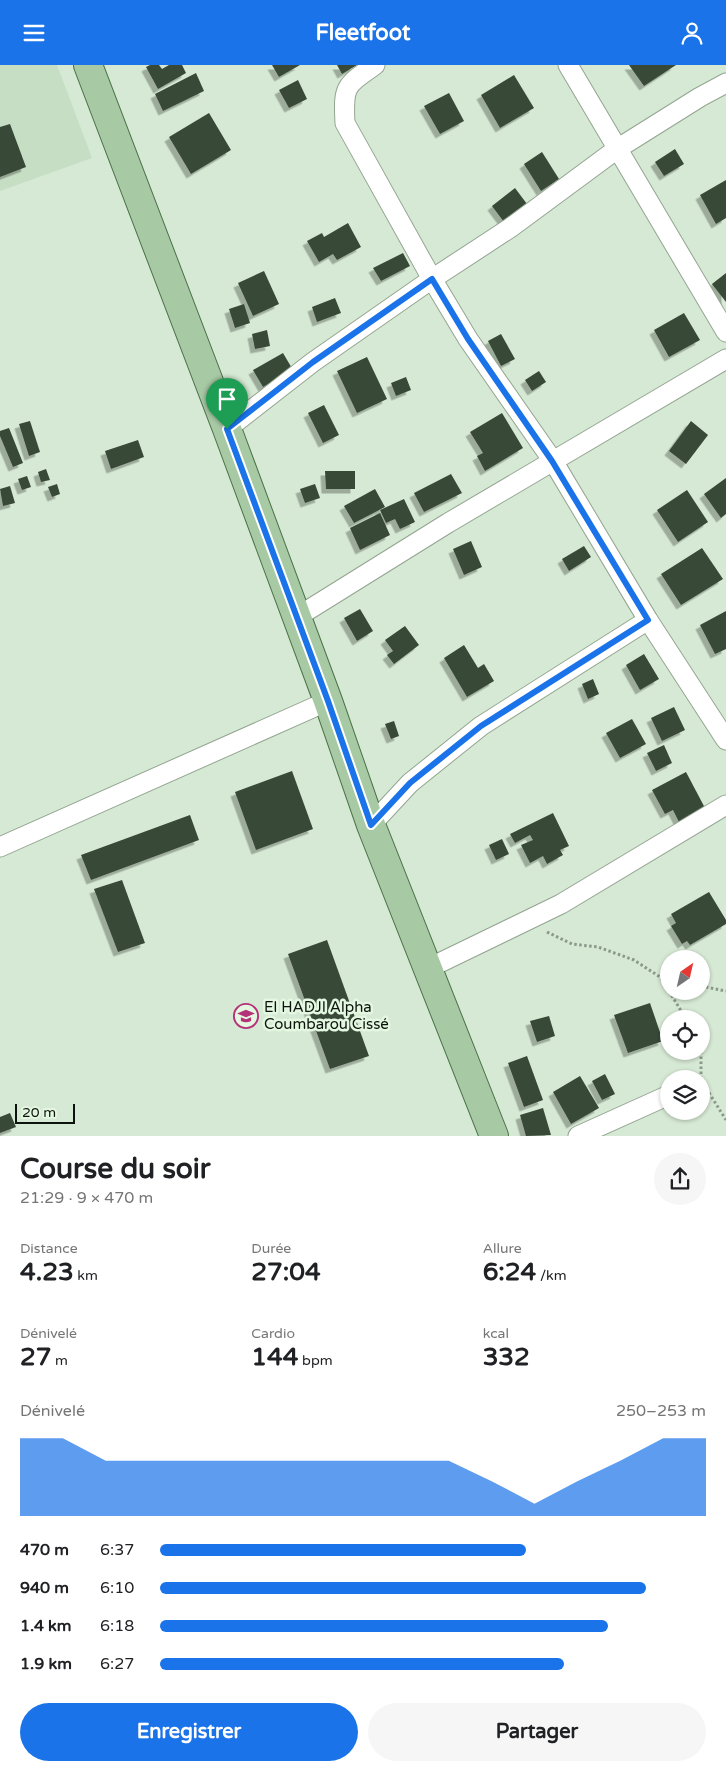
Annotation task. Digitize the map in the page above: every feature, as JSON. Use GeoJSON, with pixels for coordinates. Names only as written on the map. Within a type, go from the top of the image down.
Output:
{"type":"FeatureCollection","features":[{"type":"Feature","properties":{"kind":"main road"},"geometry":{"type":"LineString","coordinates":[[88,65],[227,429],[328,701],[371,825],[494,1136]]}},
{"type":"Feature","properties":{"kind":"street"},"geometry":{"type":"LineString","coordinates":[[375,65],[352,81],[344,97],[346,123],[432,279],[468,339],[552,461],[648,620],[726,741]]}},
{"type":"Feature","properties":{"kind":"street"},"geometry":{"type":"LineString","coordinates":[[568,65],[726,332]]}},
{"type":"Feature","properties":{"kind":"street"},"geometry":{"type":"LineString","coordinates":[[227,429],[313,362],[510,227],[617,149],[726,83]]}},
{"type":"Feature","properties":{"kind":"street"},"geometry":{"type":"LineString","coordinates":[[297,617],[448,523],[726,359]]}},
{"type":"Feature","properties":{"kind":"street"},"geometry":{"type":"LineString","coordinates":[[371,825],[410,783],[481,726],[648,620]]}},
{"type":"Feature","properties":{"kind":"street"},"geometry":{"type":"LineString","coordinates":[[0,847],[328,701]]}},
{"type":"Feature","properties":{"kind":"street"},"geometry":{"type":"LineString","coordinates":[[427,969],[562,904],[726,805]]}},
{"type":"Feature","properties":{"kind":"street"},"geometry":{"type":"LineString","coordinates":[[578,1136],[660,1099]]}},
{"type":"Feature","properties":{"kind":"path"},"geometry":{"type":"LineString","coordinates":[[524,922],[572,944],[598,947],[634,960],[660,977]]}},
{"type":"Feature","properties":{"kind":"path"},"geometry":{"type":"LineString","coordinates":[[710,988],[726,991]]}},
{"type":"Feature","properties":{"kind":"path"},"geometry":{"type":"LineString","coordinates":[[710,1094],[726,1120]]}},
{"type":"Feature","properties":{"kind":"shaded area"},"geometry":{"type":"Polygon","coordinates":[[[0,65],[57,65],[92,158],[0,191],[0,65]]]}},
{"type":"Feature","properties":{"kind":"building"},"geometry":{"type":"Polygon","coordinates":[[[159,65],[162,69],[169,65],[182,65],[186,73],[158,89],[146,67],[159,65]]]}},
{"type":"Feature","properties":{"kind":"building"},"geometry":{"type":"Polygon","coordinates":[[[272,65],[300,65],[279,77],[272,65]]]}},
{"type":"Feature","properties":{"kind":"building"},"geometry":{"type":"Polygon","coordinates":[[[337,65],[357,65],[342,74],[337,65]]]}},
{"type":"Feature","properties":{"kind":"building"},"geometry":{"type":"Polygon","coordinates":[[[629,65],[676,65],[644,86],[629,65]]]}},
{"type":"Feature","properties":{"kind":"building"},"geometry":{"type":"Polygon","coordinates":[[[196,73],[204,91],[163,111],[155,94],[196,73]]]}},
{"type":"Feature","properties":{"kind":"building"},"geometry":{"type":"Polygon","coordinates":[[[514,75],[534,108],[500,128],[481,95],[514,75]]]}},
{"type":"Feature","properties":{"kind":"building"},"geometry":{"type":"Polygon","coordinates":[[[298,80],[307,99],[289,108],[279,90],[298,80]]]}},
{"type":"Feature","properties":{"kind":"building"},"geometry":{"type":"Polygon","coordinates":[[[449,93],[464,121],[440,134],[424,106],[449,93]]]}},
{"type":"Feature","properties":{"kind":"building"},"geometry":{"type":"Polygon","coordinates":[[[209,113],[231,150],[191,174],[169,137],[209,113]]]}},
{"type":"Feature","properties":{"kind":"building"},"geometry":{"type":"Polygon","coordinates":[[[10,124],[26,167],[0,177],[0,127],[10,124]]]}},
{"type":"Feature","properties":{"kind":"building"},"geometry":{"type":"Polygon","coordinates":[[[675,149],[684,164],[664,176],[655,162],[675,149]]]}},
{"type":"Feature","properties":{"kind":"building"},"geometry":{"type":"Polygon","coordinates":[[[542,152],[559,179],[541,191],[524,164],[542,152]]]}},
{"type":"Feature","properties":{"kind":"building"},"geometry":{"type":"Polygon","coordinates":[[[726,180],[726,218],[716,224],[700,195],[726,180]]]}},
{"type":"Feature","properties":{"kind":"building"},"geometry":{"type":"Polygon","coordinates":[[[515,188],[527,204],[504,222],[492,206],[515,188]]]}},
{"type":"Feature","properties":{"kind":"building"},"geometry":{"type":"Polygon","coordinates":[[[348,223],[361,247],[337,260],[333,254],[319,262],[307,241],[322,233],[324,237],[348,223]]]}},
{"type":"Feature","properties":{"kind":"building"},"geometry":{"type":"Polygon","coordinates":[[[403,253],[410,266],[381,281],[373,268],[403,253]]]}},
{"type":"Feature","properties":{"kind":"building"},"geometry":{"type":"Polygon","coordinates":[[[264,271],[279,304],[253,316],[238,283],[264,271]]]}},
{"type":"Feature","properties":{"kind":"building"},"geometry":{"type":"Polygon","coordinates":[[[726,273],[726,302],[712,284],[726,273]]]}},
{"type":"Feature","properties":{"kind":"building"},"geometry":{"type":"Polygon","coordinates":[[[335,298],[341,313],[317,322],[312,307],[335,298]]]}},
{"type":"Feature","properties":{"kind":"building"},"geometry":{"type":"Polygon","coordinates":[[[244,304],[250,323],[235,328],[229,309],[244,304]]]}},
{"type":"Feature","properties":{"kind":"building"},"geometry":{"type":"Polygon","coordinates":[[[684,313],[700,340],[669,357],[654,330],[684,313]]]}},
{"type":"Feature","properties":{"kind":"building"},"geometry":{"type":"Polygon","coordinates":[[[267,330],[270,346],[255,349],[252,334],[267,330]]]}},
{"type":"Feature","properties":{"kind":"building"},"geometry":{"type":"Polygon","coordinates":[[[501,334],[515,359],[501,366],[488,341],[501,334]]]}},
{"type":"Feature","properties":{"kind":"building"},"geometry":{"type":"Polygon","coordinates":[[[283,353],[293,370],[263,387],[253,370],[283,353]]]}},
{"type":"Feature","properties":{"kind":"building"},"geometry":{"type":"Polygon","coordinates":[[[367,357],[387,399],[357,413],[337,371],[367,357]]]}},
{"type":"Feature","properties":{"kind":"building"},"geometry":{"type":"Polygon","coordinates":[[[539,371],[546,382],[532,391],[525,380],[539,371]]]}},
{"type":"Feature","properties":{"kind":"building"},"geometry":{"type":"Polygon","coordinates":[[[406,377],[411,390],[396,396],[391,383],[406,377]]]}},
{"type":"Feature","properties":{"kind":"building"},"geometry":{"type":"Polygon","coordinates":[[[324,405],[339,435],[323,443],[308,413],[324,405]]]}},
{"type":"Feature","properties":{"kind":"building"},"geometry":{"type":"Polygon","coordinates":[[[502,413],[523,448],[485,471],[477,456],[483,453],[470,432],[502,413]]]}},
{"type":"Feature","properties":{"kind":"building"},"geometry":{"type":"Polygon","coordinates":[[[30,421],[40,452],[29,456],[19,424],[30,421]]]}},
{"type":"Feature","properties":{"kind":"building"},"geometry":{"type":"Polygon","coordinates":[[[691,421],[708,435],[686,464],[669,451],[691,421]]]}},
{"type":"Feature","properties":{"kind":"building"},"geometry":{"type":"Polygon","coordinates":[[[9,428],[23,463],[13,467],[0,436],[0,431],[9,428]]]}},
{"type":"Feature","properties":{"kind":"building"},"geometry":{"type":"Polygon","coordinates":[[[138,440],[144,457],[111,469],[105,451],[138,440]]]}},
{"type":"Feature","properties":{"kind":"building"},"geometry":{"type":"Polygon","coordinates":[[[46,469],[50,480],[41,482],[38,472],[46,469]]]}},
{"type":"Feature","properties":{"kind":"building"},"geometry":{"type":"Polygon","coordinates":[[[325,471],[355,471],[355,489],[326,489],[325,471]]]}},
{"type":"Feature","properties":{"kind":"building"},"geometry":{"type":"Polygon","coordinates":[[[451,474],[462,493],[424,512],[414,493],[451,474]]]}},
{"type":"Feature","properties":{"kind":"building"},"geometry":{"type":"Polygon","coordinates":[[[27,476],[31,487],[22,490],[18,479],[27,476]]]}},
{"type":"Feature","properties":{"kind":"building"},"geometry":{"type":"Polygon","coordinates":[[[726,478],[726,514],[721,518],[704,494],[726,478]]]}},
{"type":"Feature","properties":{"kind":"building"},"geometry":{"type":"Polygon","coordinates":[[[57,484],[60,494],[52,497],[48,487],[57,484]]]}},
{"type":"Feature","properties":{"kind":"building"},"geometry":{"type":"Polygon","coordinates":[[[315,484],[320,498],[305,503],[300,489],[315,484]]]}},
{"type":"Feature","properties":{"kind":"building"},"geometry":{"type":"Polygon","coordinates":[[[10,486],[15,503],[3,506],[0,489],[10,486]]]}},
{"type":"Feature","properties":{"kind":"building"},"geometry":{"type":"Polygon","coordinates":[[[375,489],[385,507],[354,523],[344,506],[375,489]]]}},
{"type":"Feature","properties":{"kind":"building"},"geometry":{"type":"Polygon","coordinates":[[[687,490],[708,522],[678,542],[657,510],[687,490]]]}},
{"type":"Feature","properties":{"kind":"building"},"geometry":{"type":"Polygon","coordinates":[[[404,499],[415,522],[400,529],[395,519],[386,523],[380,510],[404,499]]]}},
{"type":"Feature","properties":{"kind":"building"},"geometry":{"type":"Polygon","coordinates":[[[380,513],[390,535],[360,550],[350,528],[380,513]]]}},
{"type":"Feature","properties":{"kind":"building"},"geometry":{"type":"Polygon","coordinates":[[[471,541],[482,567],[464,575],[453,549],[471,541]]]}},
{"type":"Feature","properties":{"kind":"building"},"geometry":{"type":"Polygon","coordinates":[[[584,546],[591,557],[569,571],[562,559],[584,546]]]}},
{"type":"Feature","properties":{"kind":"building"},"geometry":{"type":"Polygon","coordinates":[[[702,548],[723,579],[681,605],[661,574],[702,548]]]}},
{"type":"Feature","properties":{"kind":"building"},"geometry":{"type":"Polygon","coordinates":[[[360,609],[373,631],[357,641],[344,618],[360,609]]]}},
{"type":"Feature","properties":{"kind":"building"},"geometry":{"type":"Polygon","coordinates":[[[726,611],[726,649],[715,654],[700,625],[726,611]]]}},
{"type":"Feature","properties":{"kind":"building"},"geometry":{"type":"Polygon","coordinates":[[[405,626],[419,645],[394,664],[387,655],[393,651],[385,640],[405,626]]]}},
{"type":"Feature","properties":{"kind":"building"},"geometry":{"type":"Polygon","coordinates":[[[464,645],[478,668],[484,664],[494,681],[467,697],[444,658],[464,645]]]}},
{"type":"Feature","properties":{"kind":"building"},"geometry":{"type":"Polygon","coordinates":[[[644,654],[659,679],[640,690],[626,665],[644,654]]]}},
{"type":"Feature","properties":{"kind":"building"},"geometry":{"type":"Polygon","coordinates":[[[593,679],[599,694],[588,699],[582,684],[593,679]]]}},
{"type":"Feature","properties":{"kind":"building"},"geometry":{"type":"Polygon","coordinates":[[[674,707],[685,730],[662,741],[651,718],[674,707]]]}},
{"type":"Feature","properties":{"kind":"building"},"geometry":{"type":"Polygon","coordinates":[[[632,719],[646,744],[620,758],[606,733],[632,719]]]}},
{"type":"Feature","properties":{"kind":"building"},"geometry":{"type":"Polygon","coordinates":[[[394,721],[399,736],[391,739],[385,724],[394,721]]]}},
{"type":"Feature","properties":{"kind":"building"},"geometry":{"type":"Polygon","coordinates":[[[664,745],[672,763],[656,771],[647,753],[664,745]]]}},
{"type":"Feature","properties":{"kind":"building"},"geometry":{"type":"Polygon","coordinates":[[[292,771],[313,829],[256,850],[235,792],[292,771]]]}},
{"type":"Feature","properties":{"kind":"building"},"geometry":{"type":"Polygon","coordinates":[[[686,772],[705,808],[679,822],[673,810],[665,814],[652,790],[686,772]]]}},
{"type":"Feature","properties":{"kind":"building"},"geometry":{"type":"Polygon","coordinates":[[[553,813],[569,846],[560,850],[563,855],[547,864],[543,856],[530,863],[521,845],[533,840],[530,835],[515,843],[510,834],[553,813]]]}},
{"type":"Feature","properties":{"kind":"building"},"geometry":{"type":"Polygon","coordinates":[[[190,815],[199,840],[91,880],[81,855],[190,815]]]}},
{"type":"Feature","properties":{"kind":"building"},"geometry":{"type":"Polygon","coordinates":[[[502,839],[509,854],[496,860],[489,845],[502,839]]]}},
{"type":"Feature","properties":{"kind":"building"},"geometry":{"type":"Polygon","coordinates":[[[122,880],[145,943],[118,952],[94,889],[122,880]]]}},
{"type":"Feature","properties":{"kind":"building"},"geometry":{"type":"Polygon","coordinates":[[[709,892],[726,920],[726,924],[690,945],[687,941],[682,944],[671,926],[676,923],[671,914],[709,892]]]}},
{"type":"Feature","properties":{"kind":"building"},"geometry":{"type":"Polygon","coordinates":[[[327,940],[369,1056],[330,1069],[288,954],[327,940]]]}},
{"type":"Feature","properties":{"kind":"building"},"geometry":{"type":"Polygon","coordinates":[[[650,1003],[660,1032],[660,1042],[628,1053],[614,1015],[650,1003]]]}},
{"type":"Feature","properties":{"kind":"building"},"geometry":{"type":"Polygon","coordinates":[[[549,1016],[555,1036],[537,1042],[530,1021],[549,1016]]]}},
{"type":"Feature","properties":{"kind":"building"},"geometry":{"type":"Polygon","coordinates":[[[527,1056],[543,1100],[524,1107],[508,1063],[527,1056]]]}},
{"type":"Feature","properties":{"kind":"building"},"geometry":{"type":"Polygon","coordinates":[[[605,1074],[615,1094],[602,1100],[592,1081],[605,1074]]]}},
{"type":"Feature","properties":{"kind":"building"},"geometry":{"type":"Polygon","coordinates":[[[580,1076],[599,1108],[571,1124],[553,1092],[580,1076]]]}},
{"type":"Feature","properties":{"kind":"building"},"geometry":{"type":"Polygon","coordinates":[[[543,1108],[551,1135],[526,1136],[520,1115],[543,1108]]]}},
{"type":"Feature","properties":{"kind":"building"},"geometry":{"type":"Polygon","coordinates":[[[10,1113],[16,1127],[0,1133],[0,1117],[10,1113]]]}},
{"type":"Feature","properties":{"kind":"place","name":"El HADJI Alpha Coumbarou Cissé"},"geometry":{"type":"Point","coordinates":[246,1016]}},
{"type":"Feature","properties":{"kind":"route"},"geometry":{"type":"LineString","coordinates":[[432,279],[468,339],[552,461],[648,620],[481,726],[410,783],[371,825],[328,701],[227,429],[313,362],[432,279]]}}]}
